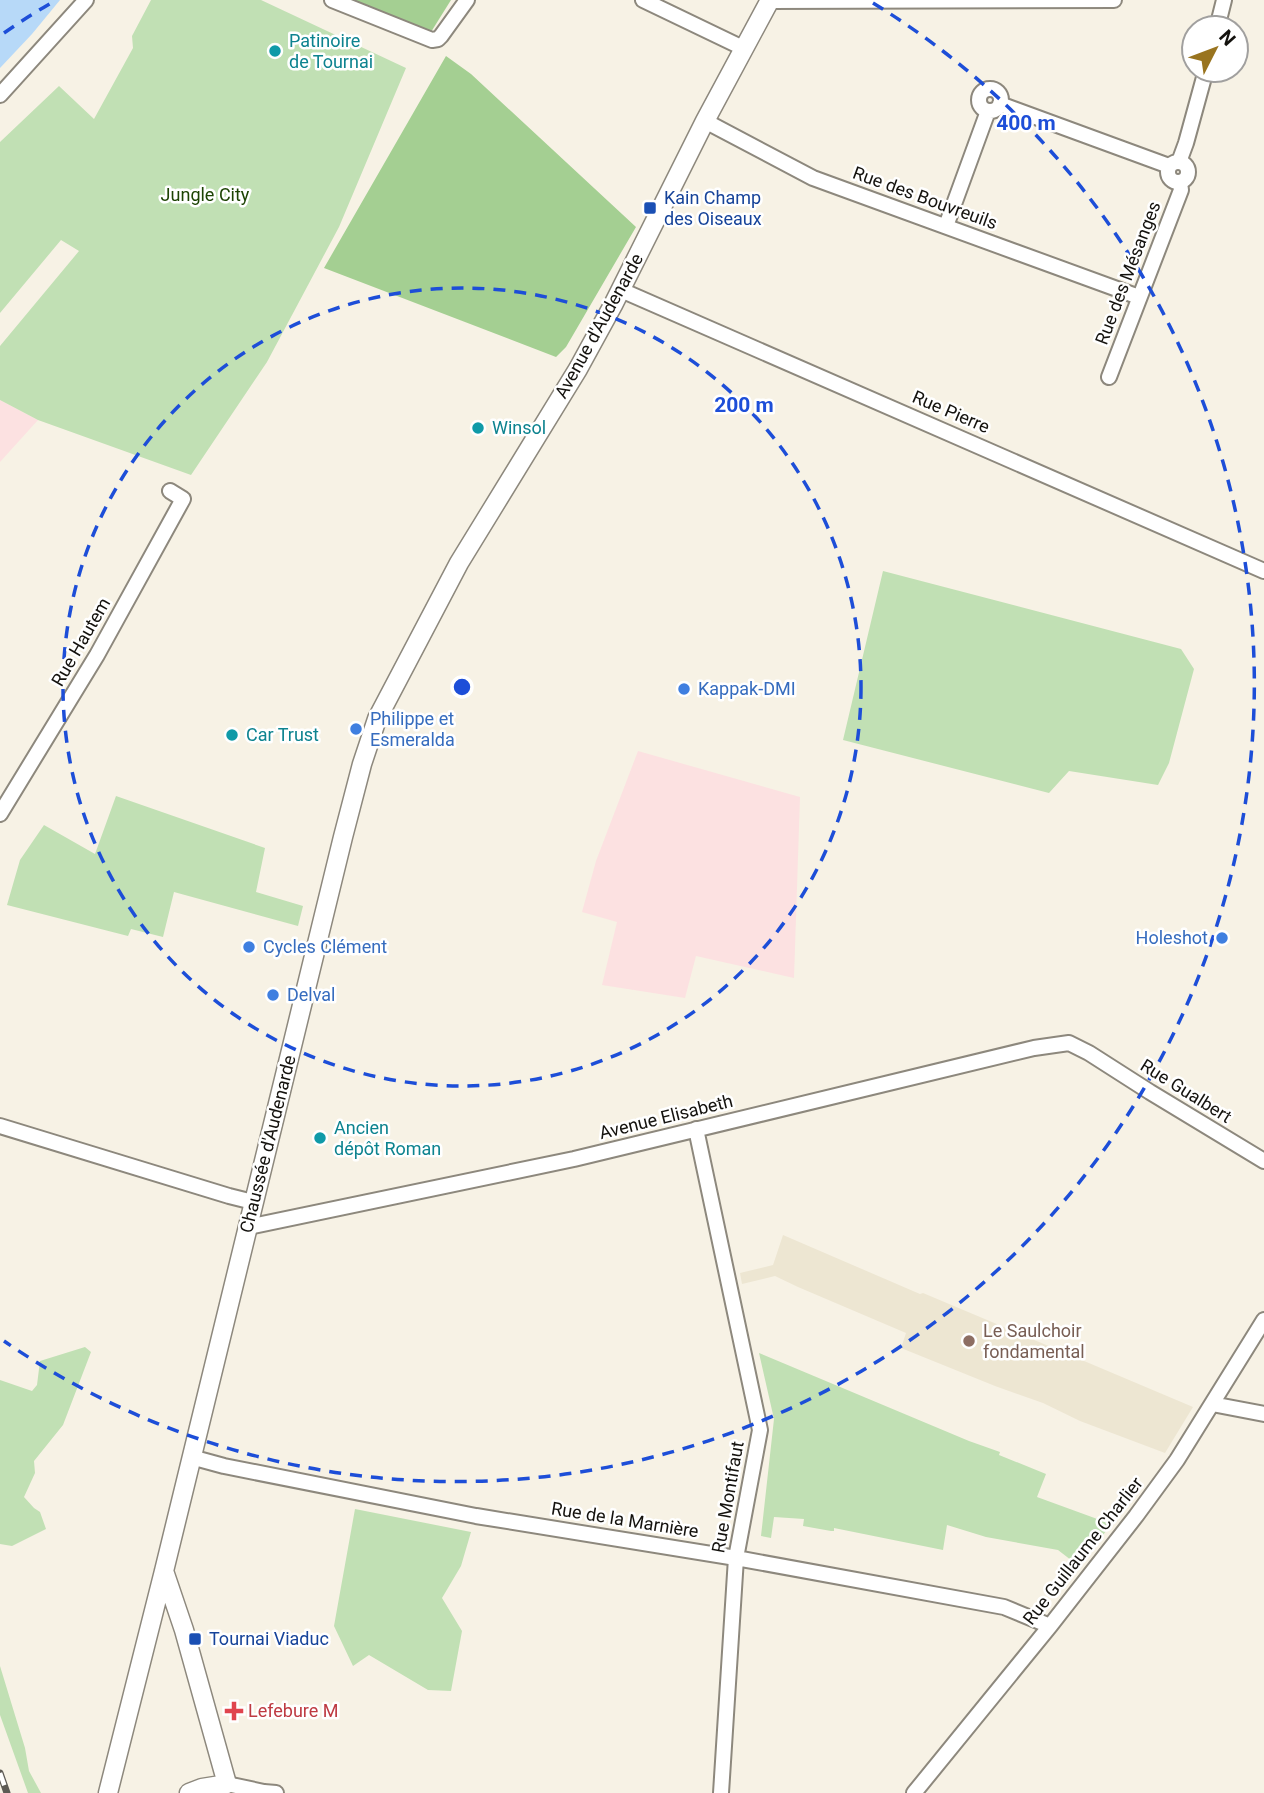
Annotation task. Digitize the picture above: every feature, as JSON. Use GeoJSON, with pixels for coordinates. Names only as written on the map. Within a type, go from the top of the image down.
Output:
{"type":"FeatureCollection","features":[{"type":"Feature","properties":{"kind":"main road","name":"Avenue d'Audenarde"},"geometry":{"type":"LineString","coordinates":[[377,719],[459,563],[578,369],[769,0]]}},
{"type":"Feature","properties":{"kind":"main road","name":"Chaussée d'Audenarde"},"geometry":{"type":"LineString","coordinates":[[109,1792],[343,837],[377,719]]}},
{"type":"Feature","properties":{"kind":"main road"},"geometry":{"type":"LineString","coordinates":[[164,1571],[180,1616],[229,1788],[202,1788],[189,1793]]}},
{"type":"Feature","properties":{"kind":"street"},"geometry":{"type":"LineString","coordinates":[[0,95],[86,0]]}},
{"type":"Feature","properties":{"kind":"street"},"geometry":{"type":"LineString","coordinates":[[332,0],[432,40],[441,36],[467,0]]}},
{"type":"Feature","properties":{"kind":"street"},"geometry":{"type":"LineString","coordinates":[[643,0],[743,48]]}},
{"type":"Feature","properties":{"kind":"street"},"geometry":{"type":"LineString","coordinates":[[769,0],[1114,0]]}},
{"type":"Feature","properties":{"kind":"street"},"geometry":{"type":"LineString","coordinates":[[946,226],[994,107],[1174,164],[1186,143],[1202,84]]}},
{"type":"Feature","properties":{"kind":"street","name":"Rue des Bouvreuils"},"geometry":{"type":"LineString","coordinates":[[705,121],[813,178],[1139,297]]}},
{"type":"Feature","properties":{"kind":"street","name":"Rue des Mésanges"},"geometry":{"type":"LineString","coordinates":[[1109,377],[1181,191],[1180,182],[1169,178],[1168,173],[1174,164]]}},
{"type":"Feature","properties":{"kind":"street","name":"Rue Pierre"},"geometry":{"type":"LineString","coordinates":[[621,290],[1264,571]]}},
{"type":"Feature","properties":{"kind":"street","name":"Rue Hautem"},"geometry":{"type":"LineString","coordinates":[[0,814],[97,655],[183,499],[170,491]]}},
{"type":"Feature","properties":{"kind":"street","name":"Avenue Elisabeth"},"geometry":{"type":"LineString","coordinates":[[248,1227],[574,1159],[1034,1048],[1069,1043],[1090,1053]]}},
{"type":"Feature","properties":{"kind":"street","name":"Rue Gualbert"},"geometry":{"type":"LineString","coordinates":[[1090,1053],[1264,1161]]}},
{"type":"Feature","properties":{"kind":"street"},"geometry":{"type":"LineString","coordinates":[[0,1126],[253,1202]]}},
{"type":"Feature","properties":{"kind":"street","name":"Rue Montifaut"},"geometry":{"type":"LineString","coordinates":[[696,1129],[760,1430],[736,1558],[721,1793]]}},
{"type":"Feature","properties":{"kind":"street","name":"Rue Guillaume Charlier"},"geometry":{"type":"LineString","coordinates":[[914,1793],[1121,1536],[1177,1460],[1264,1320]]}},
{"type":"Feature","properties":{"kind":"street"},"geometry":{"type":"LineString","coordinates":[[1212,1404],[1264,1414]]}},
{"type":"Feature","properties":{"kind":"street","name":"Rue de la Marnière"},"geometry":{"type":"LineString","coordinates":[[191,1457],[224,1466],[476,1516],[736,1558],[1004,1606],[1050,1626]]}},
{"type":"Feature","properties":{"kind":"street"},"geometry":{"type":"LineString","coordinates":[[151,1620],[172,1612],[180,1616]]}},
{"type":"Feature","properties":{"kind":"street"},"geometry":{"type":"LineString","coordinates":[[229,1788],[276,1793]]}},
{"type":"Feature","properties":{"kind":"shaded area"},"geometry":{"type":"Polygon","coordinates":[[[0,400],[38,420],[0,462],[0,400]]]}},
{"type":"Feature","properties":{"kind":"shaded area"},"geometry":{"type":"Polygon","coordinates":[[[638,751],[800,797],[794,978],[696,956],[685,998],[602,985],[617,922],[582,912],[596,861],[638,751]]]}},
{"type":"Feature","properties":{"kind":"shaded area","name":"Le Saulchoir fondamental"},"geometry":{"type":"Polygon","coordinates":[[[783,1235],[1193,1407],[1165,1453],[901,1348],[906,1333],[775,1276],[742,1284],[740,1273],[773,1265],[783,1235]]]}},
{"type":"Feature","properties":{"kind":"green space","name":"Jungle City"},"geometry":{"type":"Polygon","coordinates":[[[151,0],[261,0],[406,68],[339,227],[267,362],[191,475],[38,420],[0,400],[0,346],[79,251],[61,240],[0,313],[0,142],[59,86],[94,119],[133,48],[132,36],[151,0]]]}},
{"type":"Feature","properties":{"kind":"green space"},"geometry":{"type":"Polygon","coordinates":[[[354,0],[451,0],[431,32],[354,0]]]}},
{"type":"Feature","properties":{"kind":"green space"},"geometry":{"type":"Polygon","coordinates":[[[446,56],[471,74],[636,227],[566,347],[556,357],[324,268],[446,56]]]}},
{"type":"Feature","properties":{"kind":"green space"},"geometry":{"type":"Polygon","coordinates":[[[883,571],[1181,649],[1194,669],[1169,763],[1158,785],[1069,771],[1049,793],[843,740],[883,571]]]}},
{"type":"Feature","properties":{"kind":"green space"},"geometry":{"type":"Polygon","coordinates":[[[116,796],[265,848],[256,892],[303,906],[298,926],[174,892],[163,937],[131,929],[128,936],[7,905],[20,860],[44,825],[95,854],[116,796]]]}},
{"type":"Feature","properties":{"kind":"green space"},"geometry":{"type":"Polygon","coordinates":[[[85,1347],[91,1352],[63,1425],[34,1461],[35,1473],[24,1497],[40,1512],[46,1529],[12,1546],[0,1544],[0,1380],[32,1391],[37,1385],[40,1361],[85,1347]]]}},
{"type":"Feature","properties":{"kind":"green space"},"geometry":{"type":"Polygon","coordinates":[[[759,1353],[1000,1452],[999,1455],[1046,1474],[1037,1497],[1111,1524],[1080,1567],[1058,1550],[986,1537],[947,1525],[943,1550],[834,1528],[834,1531],[831,1531],[803,1526],[804,1519],[774,1517],[771,1538],[761,1536],[774,1419],[759,1353]]]}},
{"type":"Feature","properties":{"kind":"green space"},"geometry":{"type":"Polygon","coordinates":[[[355,1509],[471,1532],[461,1566],[442,1598],[462,1631],[451,1691],[428,1690],[369,1655],[353,1666],[334,1626],[355,1509]]]}},
{"type":"Feature","properties":{"kind":"green space"},"geometry":{"type":"Polygon","coordinates":[[[0,1666],[25,1748],[29,1771],[41,1793],[28,1793],[0,1715],[0,1666]]]}},
{"type":"Feature","properties":{"kind":"water"},"geometry":{"type":"Polygon","coordinates":[[[0,0],[60,0],[0,68],[0,0]]]}},
{"type":"Feature","properties":{"kind":"railway"},"geometry":{"type":"LineString","coordinates":[[0,1773],[7,1793]]}},
{"type":"Feature","properties":{"kind":"place","name":"Patinoire de Tournai"},"geometry":{"type":"Point","coordinates":[275,51]}},
{"type":"Feature","properties":{"kind":"place","name":"Kain Champ des Oiseaux"},"geometry":{"type":"Point","coordinates":[650,208]}},
{"type":"Feature","properties":{"kind":"place","name":"Winsol"},"geometry":{"type":"Point","coordinates":[478,428]}},
{"type":"Feature","properties":{"kind":"place","name":"Kappak-DMI"},"geometry":{"type":"Point","coordinates":[684,689]}},
{"type":"Feature","properties":{"kind":"place","name":"Philippe et Esmeralda"},"geometry":{"type":"Point","coordinates":[356,729]}},
{"type":"Feature","properties":{"kind":"place","name":"Car Trust"},"geometry":{"type":"Point","coordinates":[232,735]}},
{"type":"Feature","properties":{"kind":"place","name":"Holeshot"},"geometry":{"type":"Point","coordinates":[1222,938]}},
{"type":"Feature","properties":{"kind":"place","name":"Cycles Clément"},"geometry":{"type":"Point","coordinates":[249,947]}},
{"type":"Feature","properties":{"kind":"place","name":"Delval"},"geometry":{"type":"Point","coordinates":[273,995]}},
{"type":"Feature","properties":{"kind":"place","name":"Ancien dépôt Roman"},"geometry":{"type":"Point","coordinates":[320,1138]}},
{"type":"Feature","properties":{"kind":"place","name":"Le Saulchoir fondamental"},"geometry":{"type":"Point","coordinates":[969,1341]}},
{"type":"Feature","properties":{"kind":"place","name":"Tournai Viaduc"},"geometry":{"type":"Point","coordinates":[195,1639]}},
{"type":"Feature","properties":{"kind":"place","name":"Lefebure M"},"geometry":{"type":"Point","coordinates":[234,1711]}}]}
